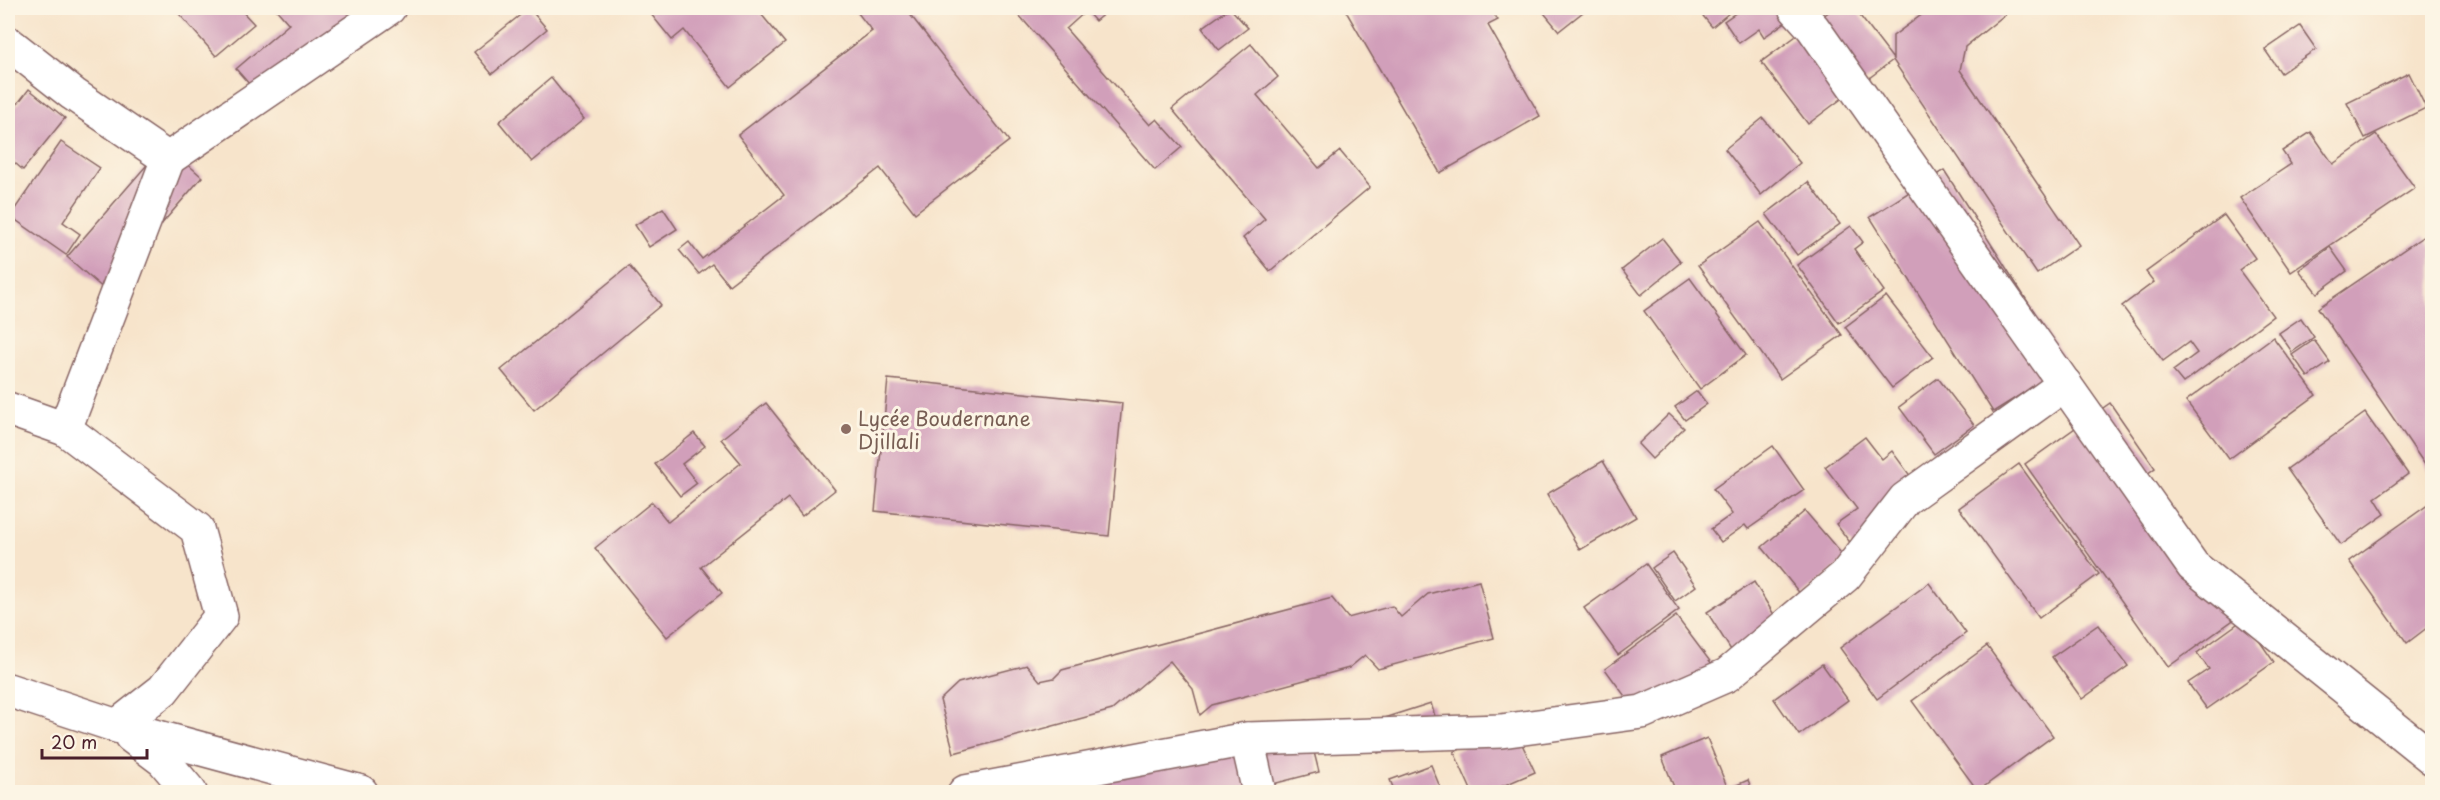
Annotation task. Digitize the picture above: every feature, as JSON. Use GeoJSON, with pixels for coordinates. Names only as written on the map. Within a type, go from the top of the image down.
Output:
{"type":"FeatureCollection","features":[{"type":"Feature","properties":{"kind":"street"},"geometry":{"type":"LineString","coordinates":[[65,429],[168,159],[388,8]]}},
{"type":"Feature","properties":{"kind":"street"},"geometry":{"type":"LineString","coordinates":[[1795,8],[1813,28],[2193,566],[2433,758]]}},
{"type":"Feature","properties":{"kind":"street"},"geometry":{"type":"LineString","coordinates":[[8,43],[73,94],[168,159]]}},
{"type":"Feature","properties":{"kind":"street"},"geometry":{"type":"LineString","coordinates":[[965,792],[1247,739],[1501,730],[1642,712],[1727,675],[1845,576],[1905,499],[2065,384]]}},
{"type":"Feature","properties":{"kind":"street"},"geometry":{"type":"LineString","coordinates":[[8,409],[65,429],[197,529],[221,616],[163,690],[117,726]]}},
{"type":"Feature","properties":{"kind":"street"},"geometry":{"type":"LineString","coordinates":[[8,690],[117,726],[361,792]]}},
{"type":"Feature","properties":{"kind":"street"},"geometry":{"type":"LineString","coordinates":[[117,726],[164,760],[190,792]]}},
{"type":"Feature","properties":{"kind":"street"},"geometry":{"type":"LineString","coordinates":[[1247,739],[1259,792]]}},
{"type":"Feature","properties":{"kind":"building"},"geometry":{"type":"Polygon","coordinates":[[[174,8],[239,8],[254,24],[216,56],[174,8]]]}},
{"type":"Feature","properties":{"kind":"building"},"geometry":{"type":"Polygon","coordinates":[[[275,8],[377,8],[265,102],[236,69],[289,24],[275,8]]]}},
{"type":"Feature","properties":{"kind":"building"},"geometry":{"type":"Polygon","coordinates":[[[529,8],[547,29],[492,74],[474,52],[529,8]]]}},
{"type":"Feature","properties":{"kind":"building"},"geometry":{"type":"Polygon","coordinates":[[[646,8],[756,8],[785,43],[730,87],[684,30],[672,40],[646,8]]]}},
{"type":"Feature","properties":{"kind":"building"},"geometry":{"type":"Polygon","coordinates":[[[854,8],[905,8],[1009,141],[915,213],[880,168],[729,285],[712,264],[699,274],[679,250],[689,242],[702,259],[784,195],[738,135],[872,31],[854,8]]]}},
{"type":"Feature","properties":{"kind":"building"},"geometry":{"type":"Polygon","coordinates":[[[1025,8],[1111,8],[1095,21],[1086,11],[1066,29],[1150,125],[1157,119],[1182,147],[1155,170],[1018,14],[1025,8]]]}},
{"type":"Feature","properties":{"kind":"building"},"geometry":{"type":"Polygon","coordinates":[[[1230,8],[1248,28],[1219,50],[1202,28],[1230,8]]]}},
{"type":"Feature","properties":{"kind":"building"},"geometry":{"type":"Polygon","coordinates":[[[1344,8],[1490,8],[1498,20],[1488,25],[1540,116],[1440,173],[1344,8]]]}},
{"type":"Feature","properties":{"kind":"building"},"geometry":{"type":"Polygon","coordinates":[[[1540,8],[1588,8],[1559,31],[1540,8]]]}},
{"type":"Feature","properties":{"kind":"building"},"geometry":{"type":"Polygon","coordinates":[[[1703,8],[1735,8],[1712,27],[1699,11],[1703,8]]]}},
{"type":"Feature","properties":{"kind":"building"},"geometry":{"type":"Polygon","coordinates":[[[1743,8],[1806,8],[1764,37],[1759,29],[1739,43],[1724,21],[1743,8]]]}},
{"type":"Feature","properties":{"kind":"building"},"geometry":{"type":"Polygon","coordinates":[[[1834,8],[1854,8],[1893,59],[1893,36],[1931,8],[2013,8],[1965,47],[1960,70],[2079,245],[2037,274],[1893,60],[1808,124],[1761,62],[1834,8]]]}},
{"type":"Feature","properties":{"kind":"building"},"geometry":{"type":"Polygon","coordinates":[[[2300,26],[2316,49],[2281,73],[2265,50],[2300,26]]]}},
{"type":"Feature","properties":{"kind":"building"},"geometry":{"type":"Polygon","coordinates":[[[1251,44],[1278,77],[1257,95],[1319,168],[1340,151],[1370,187],[1270,271],[1243,238],[1265,219],[1172,109],[1251,44]]]}},
{"type":"Feature","properties":{"kind":"building"},"geometry":{"type":"Polygon","coordinates":[[[2409,73],[2426,108],[2365,138],[2347,103],[2409,73]]]}},
{"type":"Feature","properties":{"kind":"building"},"geometry":{"type":"Polygon","coordinates":[[[551,78],[584,119],[532,162],[499,122],[551,78]]]}},
{"type":"Feature","properties":{"kind":"building"},"geometry":{"type":"Polygon","coordinates":[[[29,89],[65,118],[23,170],[8,157],[8,116],[29,89]]]}},
{"type":"Feature","properties":{"kind":"building"},"geometry":{"type":"Polygon","coordinates":[[[1763,118],[1800,163],[1761,195],[1725,149],[1763,118]]]}},
{"type":"Feature","properties":{"kind":"building"},"geometry":{"type":"Polygon","coordinates":[[[2311,132],[2333,164],[2376,134],[2415,188],[2291,272],[2240,198],[2291,164],[2282,151],[2311,132]]]}},
{"type":"Feature","properties":{"kind":"building"},"geometry":{"type":"Polygon","coordinates":[[[61,142],[100,168],[63,222],[80,234],[66,255],[10,216],[61,142]]]}},
{"type":"Feature","properties":{"kind":"building"},"geometry":{"type":"Polygon","coordinates":[[[165,144],[202,177],[105,290],[67,257],[165,144]]]}},
{"type":"Feature","properties":{"kind":"building"},"geometry":{"type":"Polygon","coordinates":[[[1944,170],[2068,365],[1993,412],[1870,217],[1944,170]]]}},
{"type":"Feature","properties":{"kind":"building"},"geometry":{"type":"Polygon","coordinates":[[[1808,182],[1840,224],[1797,255],[1766,214],[1808,182]]]}},
{"type":"Feature","properties":{"kind":"building"},"geometry":{"type":"Polygon","coordinates":[[[663,208],[677,229],[649,247],[635,225],[663,208]]]}},
{"type":"Feature","properties":{"kind":"building"},"geometry":{"type":"Polygon","coordinates":[[[2224,215],[2255,258],[2239,270],[2273,316],[2183,383],[2173,371],[2197,353],[2189,342],[2163,361],[2122,306],[2154,282],[2146,272],[2224,215]]]}},
{"type":"Feature","properties":{"kind":"building"},"geometry":{"type":"Polygon","coordinates":[[[1760,222],[1842,335],[1780,379],[1698,266],[1760,222]]]}},
{"type":"Feature","properties":{"kind":"building"},"geometry":{"type":"Polygon","coordinates":[[[1851,226],[1863,242],[1854,249],[1884,291],[1839,323],[1797,265],[1851,226]]]}},
{"type":"Feature","properties":{"kind":"building"},"geometry":{"type":"Polygon","coordinates":[[[2424,236],[2432,249],[2432,475],[2318,308],[2424,236]]]}},
{"type":"Feature","properties":{"kind":"building"},"geometry":{"type":"Polygon","coordinates":[[[1662,238],[1681,262],[1641,295],[1622,270],[1662,238]]]}},
{"type":"Feature","properties":{"kind":"building"},"geometry":{"type":"Polygon","coordinates":[[[2330,247],[2347,271],[2317,293],[2299,270],[2330,247]]]}},
{"type":"Feature","properties":{"kind":"building"},"geometry":{"type":"Polygon","coordinates":[[[629,266],[661,305],[534,410],[501,370],[629,266]]]}},
{"type":"Feature","properties":{"kind":"building"},"geometry":{"type":"Polygon","coordinates":[[[1690,278],[1746,355],[1700,389],[1644,311],[1690,278]]]}},
{"type":"Feature","properties":{"kind":"building"},"geometry":{"type":"Polygon","coordinates":[[[1886,296],[1933,357],[1892,388],[1845,327],[1886,296]]]}},
{"type":"Feature","properties":{"kind":"building"},"geometry":{"type":"Polygon","coordinates":[[[2301,318],[2314,337],[2292,352],[2279,333],[2301,318]]]}},
{"type":"Feature","properties":{"kind":"building"},"geometry":{"type":"Polygon","coordinates":[[[2273,337],[2316,395],[2229,459],[2186,401],[2273,337]]]}},
{"type":"Feature","properties":{"kind":"building"},"geometry":{"type":"Polygon","coordinates":[[[2314,340],[2330,362],[2308,377],[2292,355],[2314,340]]]}},
{"type":"Feature","properties":{"kind":"building"},"geometry":{"type":"Polygon","coordinates":[[[1938,378],[1974,425],[1934,454],[1899,407],[1938,378]]]}},
{"type":"Feature","properties":{"kind":"building"},"geometry":{"type":"Polygon","coordinates":[[[888,379],[1122,403],[1109,536],[875,511],[888,379]]]}},
{"type":"Feature","properties":{"kind":"building"},"geometry":{"type":"Polygon","coordinates":[[[1697,391],[1707,404],[1685,420],[1675,407],[1697,391]]]}},
{"type":"Feature","properties":{"kind":"building"},"geometry":{"type":"Polygon","coordinates":[[[766,403],[835,490],[802,516],[788,498],[701,567],[722,593],[667,637],[595,548],[652,502],[668,522],[741,463],[721,439],[766,403]]]}},
{"type":"Feature","properties":{"kind":"building"},"geometry":{"type":"Polygon","coordinates":[[[2110,403],[2155,468],[2139,480],[2236,618],[2168,667],[2025,464],[2110,403]]]}},
{"type":"Feature","properties":{"kind":"building"},"geometry":{"type":"Polygon","coordinates":[[[2365,413],[2408,474],[2375,498],[2385,514],[2341,545],[2287,469],[2365,413]]]}},
{"type":"Feature","properties":{"kind":"building"},"geometry":{"type":"Polygon","coordinates":[[[1669,414],[1684,428],[1652,459],[1638,444],[1669,414]]]}},
{"type":"Feature","properties":{"kind":"building"},"geometry":{"type":"Polygon","coordinates":[[[694,433],[705,446],[682,464],[697,483],[680,496],[655,464],[694,433]]]}},
{"type":"Feature","properties":{"kind":"building"},"geometry":{"type":"Polygon","coordinates":[[[1865,437],[1882,459],[1892,451],[1925,496],[1855,549],[1836,524],[1857,509],[1825,467],[1865,437]]]}},
{"type":"Feature","properties":{"kind":"building"},"geometry":{"type":"Polygon","coordinates":[[[1773,446],[1804,490],[1748,529],[1745,525],[1721,542],[1711,529],[1732,514],[1713,489],[1773,446]]]}},
{"type":"Feature","properties":{"kind":"building"},"geometry":{"type":"Polygon","coordinates":[[[1603,461],[1636,517],[1580,550],[1547,494],[1603,461]]]}},
{"type":"Feature","properties":{"kind":"building"},"geometry":{"type":"Polygon","coordinates":[[[2019,464],[2099,574],[2039,618],[1959,508],[2019,464]]]}},
{"type":"Feature","properties":{"kind":"building"},"geometry":{"type":"Polygon","coordinates":[[[2432,502],[2432,624],[2407,643],[2349,561],[2432,502]]]}},
{"type":"Feature","properties":{"kind":"building"},"geometry":{"type":"Polygon","coordinates":[[[1805,511],[1846,559],[1802,596],[1762,547],[1805,511]]]}},
{"type":"Feature","properties":{"kind":"building"},"geometry":{"type":"Polygon","coordinates":[[[1673,553],[1696,586],[1675,601],[1652,568],[1673,553]]]}},
{"type":"Feature","properties":{"kind":"building"},"geometry":{"type":"Polygon","coordinates":[[[1646,564],[1679,610],[1618,655],[1584,608],[1646,564]]]}},
{"type":"Feature","properties":{"kind":"building"},"geometry":{"type":"Polygon","coordinates":[[[1479,581],[1494,638],[1378,669],[1365,655],[1349,668],[1212,705],[1200,715],[1193,689],[1170,661],[1112,710],[954,753],[940,700],[958,683],[1027,665],[1040,681],[1054,678],[1062,670],[1332,598],[1348,618],[1392,606],[1401,617],[1428,594],[1479,581]]]}},
{"type":"Feature","properties":{"kind":"building"},"geometry":{"type":"Polygon","coordinates":[[[1754,582],[1787,636],[1741,666],[1707,612],[1754,582]]]}},
{"type":"Feature","properties":{"kind":"building"},"geometry":{"type":"Polygon","coordinates":[[[1929,583],[1966,633],[1877,699],[1840,648],[1929,583]]]}},
{"type":"Feature","properties":{"kind":"building"},"geometry":{"type":"Polygon","coordinates":[[[1676,616],[1715,668],[1643,721],[1605,669],[1676,616]]]}},
{"type":"Feature","properties":{"kind":"building"},"geometry":{"type":"Polygon","coordinates":[[[2244,619],[2274,662],[2207,709],[2188,683],[2209,669],[2197,653],[2244,619]]]}},
{"type":"Feature","properties":{"kind":"building"},"geometry":{"type":"Polygon","coordinates":[[[2098,625],[2128,666],[2082,699],[2052,657],[2098,625]]]}},
{"type":"Feature","properties":{"kind":"building"},"geometry":{"type":"Polygon","coordinates":[[[1987,646],[2053,736],[1978,791],[1912,701],[1987,646]]]}},
{"type":"Feature","properties":{"kind":"building"},"geometry":{"type":"Polygon","coordinates":[[[1822,664],[1848,700],[1799,735],[1774,699],[1822,664]]]}},
{"type":"Feature","properties":{"kind":"building"},"geometry":{"type":"Polygon","coordinates":[[[1431,703],[1440,733],[1378,753],[1368,723],[1431,703]]]}},
{"type":"Feature","properties":{"kind":"building"},"geometry":{"type":"Polygon","coordinates":[[[1306,720],[1319,772],[1265,786],[1266,792],[1030,792],[1306,720]]]}},
{"type":"Feature","properties":{"kind":"building"},"geometry":{"type":"Polygon","coordinates":[[[1513,725],[1535,772],[1489,792],[1472,792],[1454,752],[1513,725]]]}},
{"type":"Feature","properties":{"kind":"building"},"geometry":{"type":"Polygon","coordinates":[[[1707,738],[1728,789],[1748,780],[1753,792],[1676,792],[1662,757],[1707,738]]]}},
{"type":"Feature","properties":{"kind":"building"},"geometry":{"type":"Polygon","coordinates":[[[1431,765],[1442,792],[1395,792],[1390,780],[1431,765]]]}},
{"type":"Feature","properties":{"kind":"place","name":"Lycée Boudernane Djillali"},"geometry":{"type":"Point","coordinates":[846,429]}}]}
